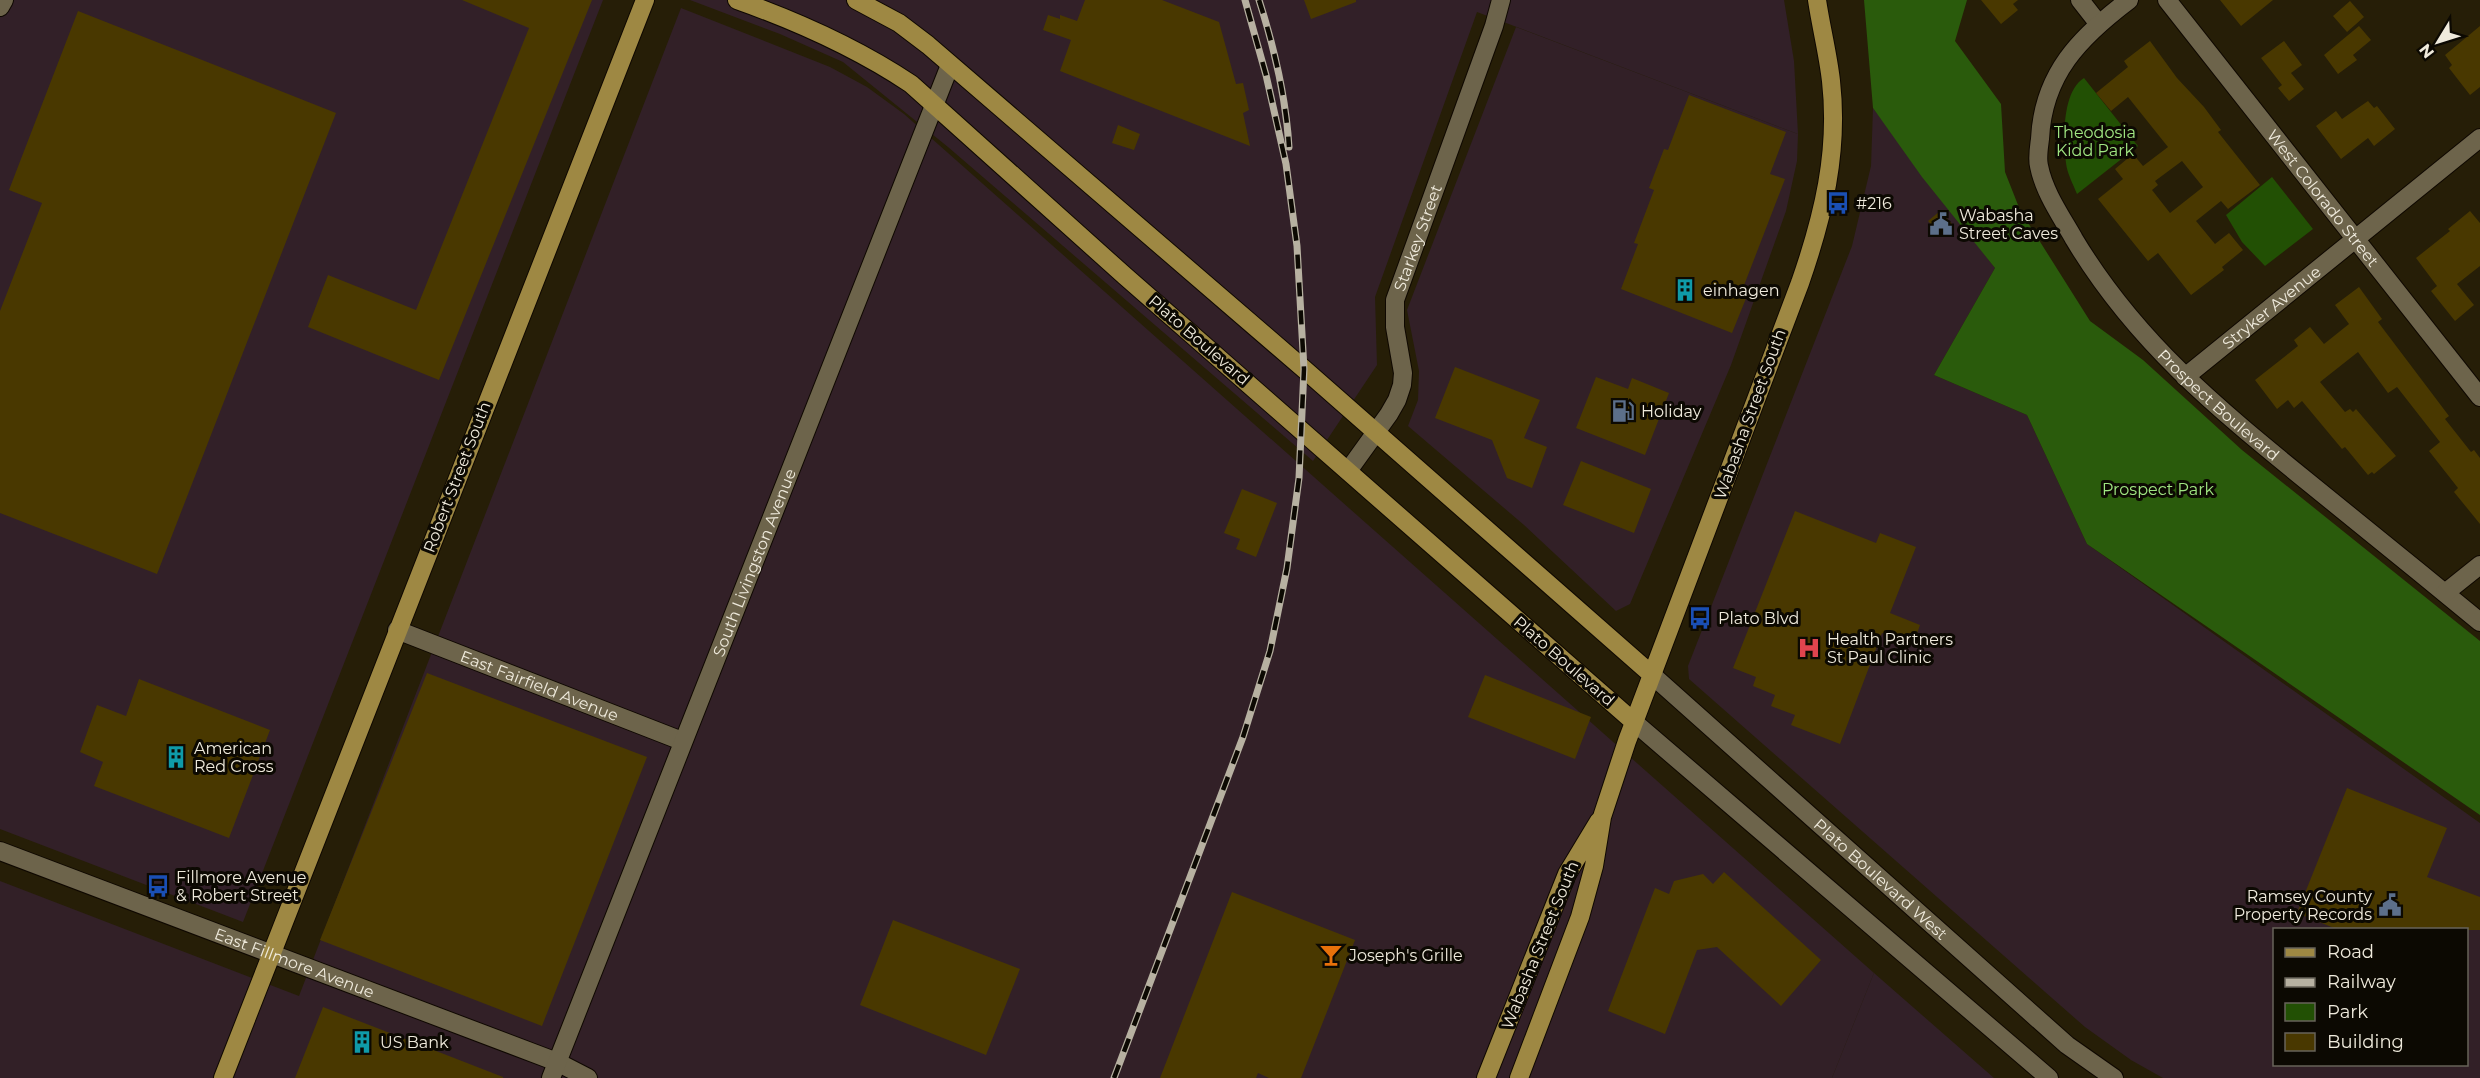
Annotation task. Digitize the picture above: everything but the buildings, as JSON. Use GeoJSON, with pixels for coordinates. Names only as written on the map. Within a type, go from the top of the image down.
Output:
{"type":"FeatureCollection","features":[{"type":"Feature","properties":{"kind":"main road","name":"Robert Street South"},"geometry":{"type":"LineString","coordinates":[[223,1078],[645,0]]}},
{"type":"Feature","properties":{"kind":"main road","name":"Plato Boulevard"},"geometry":{"type":"LineString","coordinates":[[737,0],[790,19],[853,49],[904,79],[1634,722]]}},
{"type":"Feature","properties":{"kind":"main road"},"geometry":{"type":"LineString","coordinates":[[856,0],[899,23],[950,65],[1304,369],[1651,674]]}},
{"type":"Feature","properties":{"kind":"main road","name":"Wabasha Street South"},"geometry":{"type":"LineString","coordinates":[[1519,1078],[1580,917],[1590,883],[1602,817],[1634,722],[1792,304],[1821,215],[1833,150],[1833,116],[1828,62],[1817,0]]}},
{"type":"Feature","properties":{"kind":"main road","name":"Wabasha Street South"},"geometry":{"type":"LineString","coordinates":[[1486,1078],[1567,874],[1602,817]]}},
{"type":"Feature","properties":{"kind":"street"},"geometry":{"type":"LineString","coordinates":[[0,7],[4,0]]}},
{"type":"Feature","properties":{"kind":"street","name":"Starkey Street"},"geometry":{"type":"LineString","coordinates":[[1348,471],[1376,434],[1397,400],[1402,385],[1403,373],[1395,327],[1395,300],[1501,0]]}},
{"type":"Feature","properties":{"kind":"street"},"geometry":{"type":"LineString","coordinates":[[2080,0],[2098,23]]}},
{"type":"Feature","properties":{"kind":"street","name":"Prospect Boulevard"},"geometry":{"type":"LineString","coordinates":[[2129,0],[2098,23],[2072,52],[2048,90],[2040,128],[2038,165],[2049,195],[2062,219],[2087,261],[2115,300],[2152,344],[2217,408],[2480,622]]}},
{"type":"Feature","properties":{"kind":"street","name":"West Colorado Street"},"geometry":{"type":"LineString","coordinates":[[2167,0],[2480,397]]}},
{"type":"Feature","properties":{"kind":"street","name":"South Livingston Avenue"},"geometry":{"type":"LineString","coordinates":[[554,1070],[950,65]]}},
{"type":"Feature","properties":{"kind":"street","name":"Stryker Avenue"},"geometry":{"type":"LineString","coordinates":[[2185,377],[2480,138]]}},
{"type":"Feature","properties":{"kind":"street"},"geometry":{"type":"LineString","coordinates":[[2445,593],[2480,565]]}},
{"type":"Feature","properties":{"kind":"street","name":"East Fairfield Avenue"},"geometry":{"type":"LineString","coordinates":[[397,630],[682,741]]}},
{"type":"Feature","properties":{"kind":"street","name":"Plato Boulevard West"},"geometry":{"type":"LineString","coordinates":[[1651,674],[2058,1037],[2114,1078]]}},
{"type":"Feature","properties":{"kind":"street"},"geometry":{"type":"LineString","coordinates":[[1634,722],[2049,1078]]}},
{"type":"Feature","properties":{"kind":"street","name":"East Fillmore Avenue"},"geometry":{"type":"LineString","coordinates":[[0,851],[270,954],[554,1070],[588,1078]]}},
{"type":"Feature","properties":{"kind":"shaded area"},"geometry":{"type":"Polygon","coordinates":[[[0,0],[603,0],[243,922],[0,829],[0,0]]]}},
{"type":"Feature","properties":{"kind":"shaded area"},"geometry":{"type":"Polygon","coordinates":[[[690,0],[1784,0],[1794,61],[1798,134],[1477,12],[1375,297],[1377,365],[1313,461],[948,147],[843,62],[780,34],[690,0]]]}},
{"type":"Feature","properties":{"kind":"shaded area"},"geometry":{"type":"Polygon","coordinates":[[[681,8],[830,67],[867,87],[904,114],[1874,973],[1832,1078],[0,1078],[0,881],[299,996],[681,8]]]}},
{"type":"Feature","properties":{"kind":"shaded area"},"geometry":{"type":"Polygon","coordinates":[[[1516,27],[1798,134],[1797,161],[1786,211],[1731,365],[1630,604],[1616,611],[1524,525],[1408,426],[1418,400],[1419,371],[1407,310],[1516,27]]]}},
{"type":"Feature","properties":{"kind":"shaded area"},"geometry":{"type":"Polygon","coordinates":[[[1873,108],[1995,268],[1934,375],[2027,415],[2087,544],[2480,823],[2480,1078],[2163,1078],[2131,1060],[2085,1027],[1689,679],[1688,666],[1852,246],[1871,166],[1873,108]]]}},
{"type":"Feature","properties":{"kind":"shaded area"},"geometry":{"type":"Polygon","coordinates":[[[1874,973],[1994,1078],[1832,1078],[1874,973]]]}},
{"type":"Feature","properties":{"kind":"green space","name":"Prospect Park"},"geometry":{"type":"Polygon","coordinates":[[[1864,0],[1967,0],[1955,41],[2001,104],[2005,172],[2020,210],[2090,321],[2143,360],[2242,450],[2480,641],[2480,815],[2087,544],[2027,415],[1934,375],[1995,268],[1922,177],[1873,108],[1864,0]]]}},
{"type":"Feature","properties":{"kind":"green space","name":"Theodosia Kidd Park"},"geometry":{"type":"Polygon","coordinates":[[[2084,78],[2138,146],[2077,194],[2067,167],[2065,129],[2071,94],[2084,78]]]}},
{"type":"Feature","properties":{"kind":"green space"},"geometry":{"type":"Polygon","coordinates":[[[2272,177],[2313,229],[2265,266],[2242,242],[2226,215],[2272,177]]]}},
{"type":"Feature","properties":{"kind":"railway"},"geometry":{"type":"LineString","coordinates":[[1114,1078],[1243,737],[1270,651],[1287,568],[1299,478],[1304,369],[1297,246],[1286,164],[1266,75],[1245,0]]}},
{"type":"Feature","properties":{"kind":"railway"},"geometry":{"type":"LineString","coordinates":[[1259,0],[1278,73],[1289,147]]}},
{"type":"Feature","properties":{"kind":"place","name":"#216"},"geometry":{"type":"Point","coordinates":[1838,203]}},
{"type":"Feature","properties":{"kind":"place","name":"Wabasha Street Caves"},"geometry":{"type":"Point","coordinates":[1941,224]}},
{"type":"Feature","properties":{"kind":"place","name":"einhagen"},"geometry":{"type":"Point","coordinates":[1685,290]}},
{"type":"Feature","properties":{"kind":"place","name":"Holiday"},"geometry":{"type":"Point","coordinates":[1623,411]}},
{"type":"Feature","properties":{"kind":"place","name":"Plato Blvd"},"geometry":{"type":"Point","coordinates":[1700,618]}},
{"type":"Feature","properties":{"kind":"place","name":"Health Partners St Paul Clinic"},"geometry":{"type":"Point","coordinates":[1809,648]}},
{"type":"Feature","properties":{"kind":"place","name":"American Red Cross"},"geometry":{"type":"Point","coordinates":[176,757]}},
{"type":"Feature","properties":{"kind":"place","name":"Fillmore Avenue & Robert Street"},"geometry":{"type":"Point","coordinates":[158,886]}},
{"type":"Feature","properties":{"kind":"place","name":"Ramsey County Property Records"},"geometry":{"type":"Point","coordinates":[2390,905]}},
{"type":"Feature","properties":{"kind":"place","name":"Joseph's Grille"},"geometry":{"type":"Point","coordinates":[1331,955]}},
{"type":"Feature","properties":{"kind":"place","name":"US Bank"},"geometry":{"type":"Point","coordinates":[362,1042]}}]}
